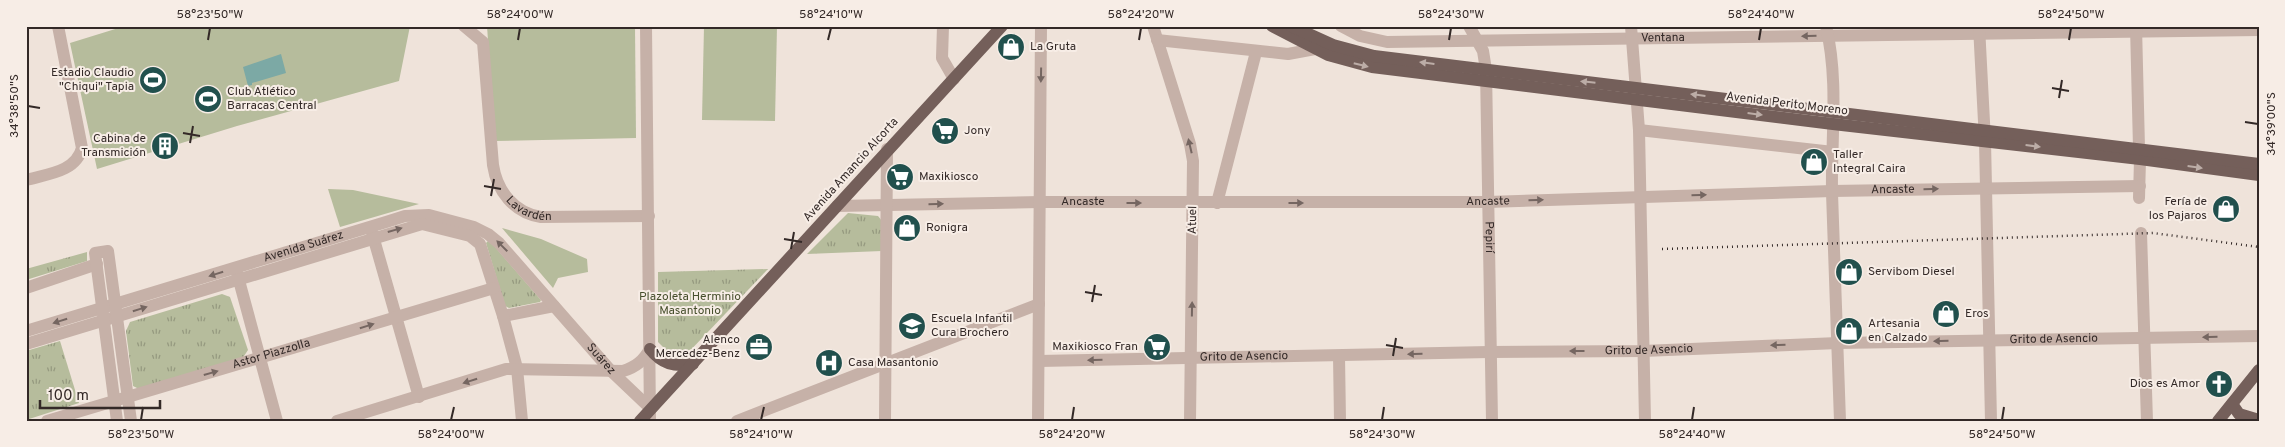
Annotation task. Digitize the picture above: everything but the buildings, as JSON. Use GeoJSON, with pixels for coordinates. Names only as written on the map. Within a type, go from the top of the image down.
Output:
{"type":"FeatureCollection","features":[{"type":"Feature","properties":{"kind":"main road","name":"Avenida Amancio Alcorta"},"geometry":{"type":"LineString","coordinates":[[640,421],[650,415],[693,364],[887,149],[1002,26]]}},
{"type":"Feature","properties":{"kind":"main road"},"geometry":{"type":"LineString","coordinates":[[1272,26],[1316,43]]}},
{"type":"Feature","properties":{"kind":"main road"},"geometry":{"type":"LineString","coordinates":[[1291,26],[1316,43]]}},
{"type":"Feature","properties":{"kind":"main road","name":"Avenida Perito Moreno"},"geometry":{"type":"LineString","coordinates":[[1316,43],[1374,56],[1487,76],[2140,154],[2259,164]]}},
{"type":"Feature","properties":{"kind":"main road","name":"Avenida Perito Moreno"},"geometry":{"type":"LineString","coordinates":[[2140,154],[2259,176]]}},
{"type":"Feature","properties":{"kind":"main road"},"geometry":{"type":"LineString","coordinates":[[650,350],[664,362],[674,366],[693,364]]}},
{"type":"Feature","properties":{"kind":"main road"},"geometry":{"type":"LineString","coordinates":[[2218,421],[2259,370]]}},
{"type":"Feature","properties":{"kind":"main road"},"geometry":{"type":"LineString","coordinates":[[2232,404],[2239,414],[2259,420]]}},
{"type":"Feature","properties":{"kind":"street"},"geometry":{"type":"LineString","coordinates":[[26,180],[60,170],[78,160],[81,142],[58,26]]}},
{"type":"Feature","properties":{"kind":"street","name":"Lavardén"},"geometry":{"type":"LineString","coordinates":[[464,26],[483,42],[493,165],[496,180],[506,198],[529,214],[542,217],[649,216]]}},
{"type":"Feature","properties":{"kind":"street"},"geometry":{"type":"LineString","coordinates":[[646,26],[650,415]]}},
{"type":"Feature","properties":{"kind":"street"},"geometry":{"type":"LineString","coordinates":[[943,26],[942,58],[954,79]]}},
{"type":"Feature","properties":{"kind":"street"},"geometry":{"type":"LineString","coordinates":[[1038,421],[1042,26]]}},
{"type":"Feature","properties":{"kind":"street","name":"Atuel"},"geometry":{"type":"LineString","coordinates":[[1153,26],[1190,144],[1194,166],[1190,421]]}},
{"type":"Feature","properties":{"kind":"street","name":"Ventana"},"geometry":{"type":"LineString","coordinates":[[1342,26],[1360,36],[1387,42],[1478,42],[1631,32],[2259,30]]}},
{"type":"Feature","properties":{"kind":"street","name":"Pepirí"},"geometry":{"type":"LineString","coordinates":[[1470,26],[1483,51],[1487,76],[1492,421]]}},
{"type":"Feature","properties":{"kind":"street"},"geometry":{"type":"LineString","coordinates":[[2137,29],[2140,154]]}},
{"type":"Feature","properties":{"kind":"street"},"geometry":{"type":"LineString","coordinates":[[1979,30],[1985,135],[1992,421]]}},
{"type":"Feature","properties":{"kind":"street"},"geometry":{"type":"LineString","coordinates":[[1827,31],[1833,118],[1832,191],[1840,421]]}},
{"type":"Feature","properties":{"kind":"street"},"geometry":{"type":"LineString","coordinates":[[1631,32],[1637,93],[1645,421]]}},
{"type":"Feature","properties":{"kind":"street"},"geometry":{"type":"LineString","coordinates":[[1157,40],[1288,54],[1316,43]]}},
{"type":"Feature","properties":{"kind":"street"},"geometry":{"type":"LineString","coordinates":[[1216,203],[1256,52]]}},
{"type":"Feature","properties":{"kind":"street"},"geometry":{"type":"LineString","coordinates":[[1638,130],[1833,152]]}},
{"type":"Feature","properties":{"kind":"street"},"geometry":{"type":"LineString","coordinates":[[885,421],[887,149]]}},
{"type":"Feature","properties":{"kind":"street","name":"Ancaste"},"geometry":{"type":"LineString","coordinates":[[837,206],[1040,202],[1488,202],[1986,188],[2140,192],[2140,154]]}},
{"type":"Feature","properties":{"kind":"street","name":"Avenida Suárez"},"geometry":{"type":"LineString","coordinates":[[26,331],[109,312],[372,232],[418,214],[429,215],[474,227],[499,243],[554,306]]}},
{"type":"Feature","properties":{"kind":"street","name":"Avenida Suárez"},"geometry":{"type":"LineString","coordinates":[[372,232],[422,224],[475,238],[483,250],[494,288]]}},
{"type":"Feature","properties":{"kind":"street"},"geometry":{"type":"LineString","coordinates":[[372,232],[419,397]]}},
{"type":"Feature","properties":{"kind":"street"},"geometry":{"type":"LineString","coordinates":[[2141,233],[2146,338],[2147,421]]}},
{"type":"Feature","properties":{"kind":"street"},"geometry":{"type":"LineString","coordinates":[[26,288],[100,256],[130,421]]}},
{"type":"Feature","properties":{"kind":"street"},"geometry":{"type":"LineString","coordinates":[[238,273],[277,421]]}},
{"type":"Feature","properties":{"kind":"street"},"geometry":{"type":"LineString","coordinates":[[494,288],[516,368],[522,421]]}},
{"type":"Feature","properties":{"kind":"street","name":"Astor Piazzolla"},"geometry":{"type":"LineString","coordinates":[[47,421],[494,288]]}},
{"type":"Feature","properties":{"kind":"street"},"geometry":{"type":"LineString","coordinates":[[736,421],[1038,304]]}},
{"type":"Feature","properties":{"kind":"street"},"geometry":{"type":"LineString","coordinates":[[503,316],[554,306]]}},
{"type":"Feature","properties":{"kind":"street","name":"Suárez"},"geometry":{"type":"LineString","coordinates":[[554,306],[650,415]]}},
{"type":"Feature","properties":{"kind":"street"},"geometry":{"type":"LineString","coordinates":[[109,312],[114,402],[117,421]]}},
{"type":"Feature","properties":{"kind":"street","name":"Avenida Suárez"},"geometry":{"type":"LineString","coordinates":[[26,344],[109,312]]}},
{"type":"Feature","properties":{"kind":"street","name":"Grito de Asencio"},"geometry":{"type":"LineString","coordinates":[[1039,361],[1490,352],[1644,351],[1838,343],[2259,336]]}},
{"type":"Feature","properties":{"kind":"street"},"geometry":{"type":"LineString","coordinates":[[338,421],[506,369],[623,371],[635,367],[644,360],[650,350]]}},
{"type":"Feature","properties":{"kind":"street"},"geometry":{"type":"LineString","coordinates":[[1339,356],[1340,421]]}},
{"type":"Feature","properties":{"kind":"green space","name":"Club Atlético Barracas Central"},"geometry":{"type":"Polygon","coordinates":[[[125,26],[410,26],[399,81],[237,126],[97,169],[70,43],[125,26]]]}},
{"type":"Feature","properties":{"kind":"green space"},"geometry":{"type":"Polygon","coordinates":[[[487,26],[635,26],[636,138],[495,141],[487,26]]]}},
{"type":"Feature","properties":{"kind":"green space"},"geometry":{"type":"Polygon","coordinates":[[[704,26],[777,26],[775,121],[702,120],[704,26]]]}},
{"type":"Feature","properties":{"kind":"green space"},"geometry":{"type":"Polygon","coordinates":[[[328,189],[353,190],[419,204],[340,227],[328,189]]]}},
{"type":"Feature","properties":{"kind":"green space"},"geometry":{"type":"Polygon","coordinates":[[[848,213],[878,216],[882,221],[882,251],[807,254],[848,213]]]}},
{"type":"Feature","properties":{"kind":"green space"},"geometry":{"type":"Polygon","coordinates":[[[502,228],[541,239],[587,259],[588,272],[558,278],[553,288],[502,228]]]}},
{"type":"Feature","properties":{"kind":"green space"},"geometry":{"type":"Polygon","coordinates":[[[489,240],[541,300],[540,302],[509,308],[505,306],[486,243],[489,240]]]}},
{"type":"Feature","properties":{"kind":"green space"},"geometry":{"type":"Polygon","coordinates":[[[87,252],[87,261],[26,280],[26,269],[87,252]]]}},
{"type":"Feature","properties":{"kind":"green space","name":"Plazoleta Herminio Masantonio"},"geometry":{"type":"Polygon","coordinates":[[[768,269],[684,357],[671,355],[658,342],[658,272],[768,269]]]}},
{"type":"Feature","properties":{"kind":"green space"},"geometry":{"type":"Polygon","coordinates":[[[222,294],[230,297],[248,350],[242,359],[139,389],[133,386],[126,331],[130,322],[222,294]]]}},
{"type":"Feature","properties":{"kind":"green space"},"geometry":{"type":"Polygon","coordinates":[[[60,341],[79,403],[26,420],[26,351],[60,341]]]}},
{"type":"Feature","properties":{"kind":"water"},"geometry":{"type":"Polygon","coordinates":[[[281,54],[286,73],[252,83],[252,85],[248,86],[243,67],[281,54]]]}},
{"type":"Feature","properties":{"kind":"railway"},"geometry":{"type":"LineString","coordinates":[[1662,249],[2153,233],[2259,247]]}},
{"type":"Feature","properties":{"kind":"place","name":"La Gruta"},"geometry":{"type":"Point","coordinates":[1011,47]}},
{"type":"Feature","properties":{"kind":"place","name":"Estadio Claudio \"Chiqui\" Tapia"},"geometry":{"type":"Point","coordinates":[153,80]}},
{"type":"Feature","properties":{"kind":"place","name":"Club Atlético Barracas Central"},"geometry":{"type":"Point","coordinates":[208,99]}},
{"type":"Feature","properties":{"kind":"place","name":"Jony"},"geometry":{"type":"Point","coordinates":[945,131]}},
{"type":"Feature","properties":{"kind":"place","name":"Cabina de Transmición"},"geometry":{"type":"Point","coordinates":[165,146]}},
{"type":"Feature","properties":{"kind":"place","name":"Taller Integral Caira"},"geometry":{"type":"Point","coordinates":[1814,162]}},
{"type":"Feature","properties":{"kind":"place","name":"Maxikiosco"},"geometry":{"type":"Point","coordinates":[900,177]}},
{"type":"Feature","properties":{"kind":"place","name":"Fería de los Pajaros"},"geometry":{"type":"Point","coordinates":[2226,209]}},
{"type":"Feature","properties":{"kind":"place","name":"Ronigra"},"geometry":{"type":"Point","coordinates":[907,228]}},
{"type":"Feature","properties":{"kind":"place","name":"Servibom Diesel"},"geometry":{"type":"Point","coordinates":[1849,272]}},
{"type":"Feature","properties":{"kind":"place","name":"Eros"},"geometry":{"type":"Point","coordinates":[1946,314]}},
{"type":"Feature","properties":{"kind":"place","name":"Escuela Infantil Cura Brochero"},"geometry":{"type":"Point","coordinates":[912,326]}},
{"type":"Feature","properties":{"kind":"place","name":"Artesania en Calzado"},"geometry":{"type":"Point","coordinates":[1849,331]}},
{"type":"Feature","properties":{"kind":"place","name":"Alenco Mercedez-Benz"},"geometry":{"type":"Point","coordinates":[759,347]}},
{"type":"Feature","properties":{"kind":"place","name":"Maxikiosco Fran"},"geometry":{"type":"Point","coordinates":[1157,347]}},
{"type":"Feature","properties":{"kind":"place","name":"Casa Masantonio"},"geometry":{"type":"Point","coordinates":[829,363]}},
{"type":"Feature","properties":{"kind":"place","name":"Dios es Amor"},"geometry":{"type":"Point","coordinates":[2219,384]}}]}
